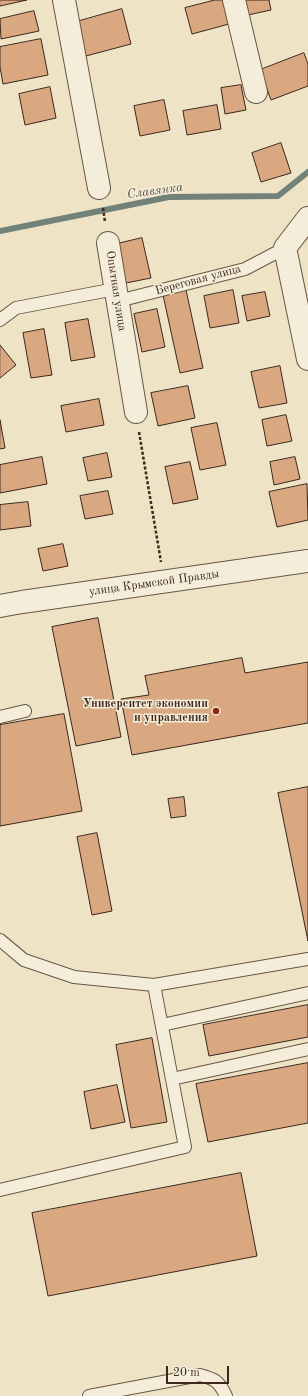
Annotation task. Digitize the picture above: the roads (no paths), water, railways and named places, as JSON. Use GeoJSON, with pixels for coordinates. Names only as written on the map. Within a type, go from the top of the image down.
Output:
{"type":"FeatureCollection","features":[{"type":"Feature","properties":{"kind":"street"},"geometry":{"type":"LineString","coordinates":[[64,0],[99,188]]}},
{"type":"Feature","properties":{"kind":"street"},"geometry":{"type":"LineString","coordinates":[[234,0],[256,92]]}},
{"type":"Feature","properties":{"kind":"street","name":"Береговая улица"},"geometry":{"type":"LineString","coordinates":[[285,248],[308,218]]}},
{"type":"Feature","properties":{"kind":"street","name":"Опытная улица"},"geometry":{"type":"LineString","coordinates":[[108,243],[136,412]]}},
{"type":"Feature","properties":{"kind":"street"},"geometry":{"type":"LineString","coordinates":[[285,248],[308,359]]}},
{"type":"Feature","properties":{"kind":"street","name":"улица Крымской Правды"},"geometry":{"type":"LineString","coordinates":[[0,606],[308,561]]}},
{"type":"Feature","properties":{"kind":"lane","name":"Береговая улица"},"geometry":{"type":"LineString","coordinates":[[0,320],[16,308],[117,295],[245,269],[285,248]]}},
{"type":"Feature","properties":{"kind":"lane"},"geometry":{"type":"LineString","coordinates":[[0,717],[24,711]]}},
{"type":"Feature","properties":{"kind":"lane"},"geometry":{"type":"LineString","coordinates":[[0,940],[24,960],[74,977],[154,985],[308,959]]}},
{"type":"Feature","properties":{"kind":"lane"},"geometry":{"type":"LineString","coordinates":[[0,1190],[185,1147],[154,985]]}},
{"type":"Feature","properties":{"kind":"lane"},"geometry":{"type":"LineString","coordinates":[[162,1025],[308,993]]}},
{"type":"Feature","properties":{"kind":"lane"},"geometry":{"type":"LineString","coordinates":[[172,1079],[308,1048]]}},
{"type":"Feature","properties":{"kind":"lane"},"geometry":{"type":"LineString","coordinates":[[89,1396],[200,1375],[214,1379],[226,1396]]}},
{"type":"Feature","properties":{"kind":"waterway","name":"Славянка"},"geometry":{"type":"LineString","coordinates":[[0,231],[169,197],[278,196],[308,172]]}},
{"type":"Feature","properties":{"kind":"place","name":"Университет экономии и управления"},"geometry":{"type":"Point","coordinates":[216,711]}}]}
